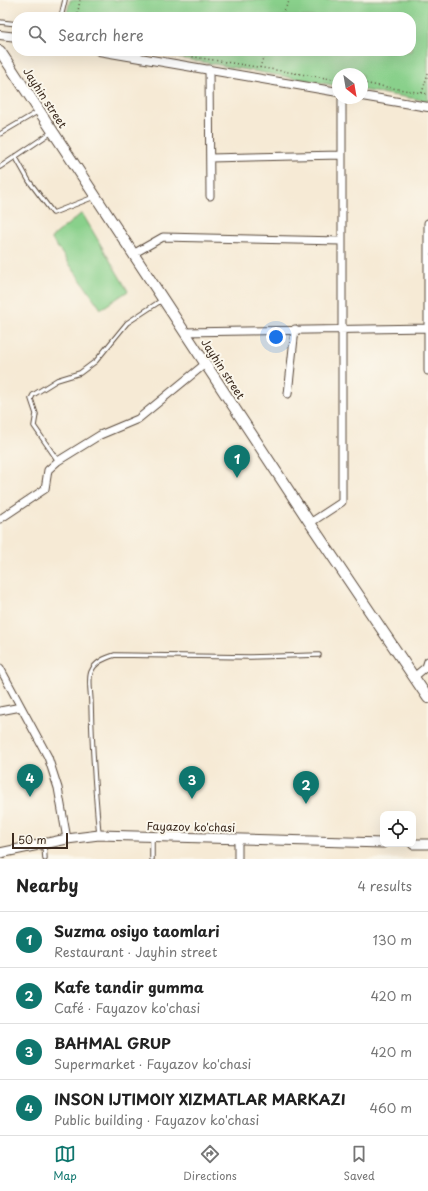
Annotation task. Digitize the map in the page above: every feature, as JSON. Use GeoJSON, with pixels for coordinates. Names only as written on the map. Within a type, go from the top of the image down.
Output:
{"type":"FeatureCollection","features":[{"type":"Feature","properties":{"kind":"main road","name":"Jayhin street"},"geometry":{"type":"LineString","coordinates":[[0,51],[94,197],[428,698]]}},
{"type":"Feature","properties":{"kind":"main road","name":"Fayazov ko'chasi"},"geometry":{"type":"LineString","coordinates":[[0,853],[67,839],[99,836],[380,843]]}},
{"type":"Feature","properties":{"kind":"main road"},"geometry":{"type":"LineString","coordinates":[[416,844],[428,844]]}},
{"type":"Feature","properties":{"kind":"street"},"geometry":{"type":"LineString","coordinates":[[0,35],[12,36]]}},
{"type":"Feature","properties":{"kind":"street"},"geometry":{"type":"LineString","coordinates":[[130,56],[332,91]]}},
{"type":"Feature","properties":{"kind":"street"},"geometry":{"type":"LineString","coordinates":[[209,69],[210,196]]}},
{"type":"Feature","properties":{"kind":"street"},"geometry":{"type":"LineString","coordinates":[[368,97],[428,107]]}},
{"type":"Feature","properties":{"kind":"street"},"geometry":{"type":"LineString","coordinates":[[310,523],[342,502],[342,104]]}},
{"type":"Feature","properties":{"kind":"street"},"geometry":{"type":"LineString","coordinates":[[210,158],[342,155]]}},
{"type":"Feature","properties":{"kind":"street"},"geometry":{"type":"LineString","coordinates":[[428,222],[428,371]]}},
{"type":"Feature","properties":{"kind":"street"},"geometry":{"type":"LineString","coordinates":[[133,254],[163,237],[341,240]]}},
{"type":"Feature","properties":{"kind":"street"},"geometry":{"type":"LineString","coordinates":[[184,332],[428,328]]}},
{"type":"Feature","properties":{"kind":"street"},"geometry":{"type":"LineString","coordinates":[[288,394],[295,329]]}},
{"type":"Feature","properties":{"kind":"street"},"geometry":{"type":"LineString","coordinates":[[0,519],[45,489],[48,470],[58,461],[100,435],[138,419],[205,364]]}},
{"type":"Feature","properties":{"kind":"street"},"geometry":{"type":"LineString","coordinates":[[414,677],[426,667],[428,660]]}},
{"type":"Feature","properties":{"kind":"street"},"geometry":{"type":"LineString","coordinates":[[0,668],[48,757],[58,788],[67,839]]}},
{"type":"Feature","properties":{"kind":"street"},"geometry":{"type":"LineString","coordinates":[[0,710],[21,707]]}},
{"type":"Feature","properties":{"kind":"street"},"geometry":{"type":"LineString","coordinates":[[238,840],[238,859]]}},
{"type":"Feature","properties":{"kind":"lane"},"geometry":{"type":"LineString","coordinates":[[62,12],[65,0]]}},
{"type":"Feature","properties":{"kind":"lane"},"geometry":{"type":"LineString","coordinates":[[0,22],[12,23]]}},
{"type":"Feature","properties":{"kind":"lane"},"geometry":{"type":"LineString","coordinates":[[0,134],[39,111]]}},
{"type":"Feature","properties":{"kind":"lane"},"geometry":{"type":"LineString","coordinates":[[0,167],[52,131]]}},
{"type":"Feature","properties":{"kind":"lane"},"geometry":{"type":"LineString","coordinates":[[15,156],[29,181],[53,213],[94,197]]}},
{"type":"Feature","properties":{"kind":"lane"},"geometry":{"type":"LineString","coordinates":[[58,461],[34,426],[36,414],[31,399],[33,395],[57,380],[80,374],[96,361],[127,323],[163,300]]}},
{"type":"Feature","properties":{"kind":"lane"},"geometry":{"type":"LineString","coordinates":[[99,836],[92,755],[90,673],[95,665],[105,658],[115,655],[250,657],[319,655]]}},
{"type":"Feature","properties":{"kind":"lane"},"geometry":{"type":"LineString","coordinates":[[152,838],[152,859]]}},
{"type":"Feature","properties":{"kind":"lane"},"geometry":{"type":"LineString","coordinates":[[44,844],[45,859]]}},
{"type":"Feature","properties":{"kind":"path"},"geometry":{"type":"LineString","coordinates":[[77,12],[80,0]]}},
{"type":"Feature","properties":{"kind":"path"},"geometry":{"type":"LineString","coordinates":[[283,12],[290,0]]}},
{"type":"Feature","properties":{"kind":"path"},"geometry":{"type":"LineString","coordinates":[[187,56],[332,79]]}},
{"type":"Feature","properties":{"kind":"path"},"geometry":{"type":"LineString","coordinates":[[260,68],[264,56]]}},
{"type":"Feature","properties":{"kind":"path"},"geometry":{"type":"LineString","coordinates":[[422,93],[428,73]]}},
{"type":"Feature","properties":{"kind":"path"},"geometry":{"type":"LineString","coordinates":[[368,84],[428,94]]}},
{"type":"Feature","properties":{"kind":"green space"},"geometry":{"type":"Polygon","coordinates":[[[70,0],[428,0],[428,101],[368,91],[368,68],[332,68],[332,85],[168,56],[416,56],[416,12],[67,12],[70,0]]]}},
{"type":"Feature","properties":{"kind":"green space"},"geometry":{"type":"Polygon","coordinates":[[[82,213],[128,291],[101,309],[51,238],[82,213]]]}},
{"type":"Feature","properties":{"kind":"place","name":"Suzma osiyo taomlari"},"geometry":{"type":"Point","coordinates":[237,478]}},
{"type":"Feature","properties":{"kind":"place","name":"INSON IJTIMOIY XIZMATLAR MARKAZI"},"geometry":{"type":"Point","coordinates":[30,797]}},
{"type":"Feature","properties":{"kind":"place","name":"BAHMAL GRUP"},"geometry":{"type":"Point","coordinates":[192,799]}},
{"type":"Feature","properties":{"kind":"place","name":"Kafe tandir gumma"},"geometry":{"type":"Point","coordinates":[306,804]}}]}
